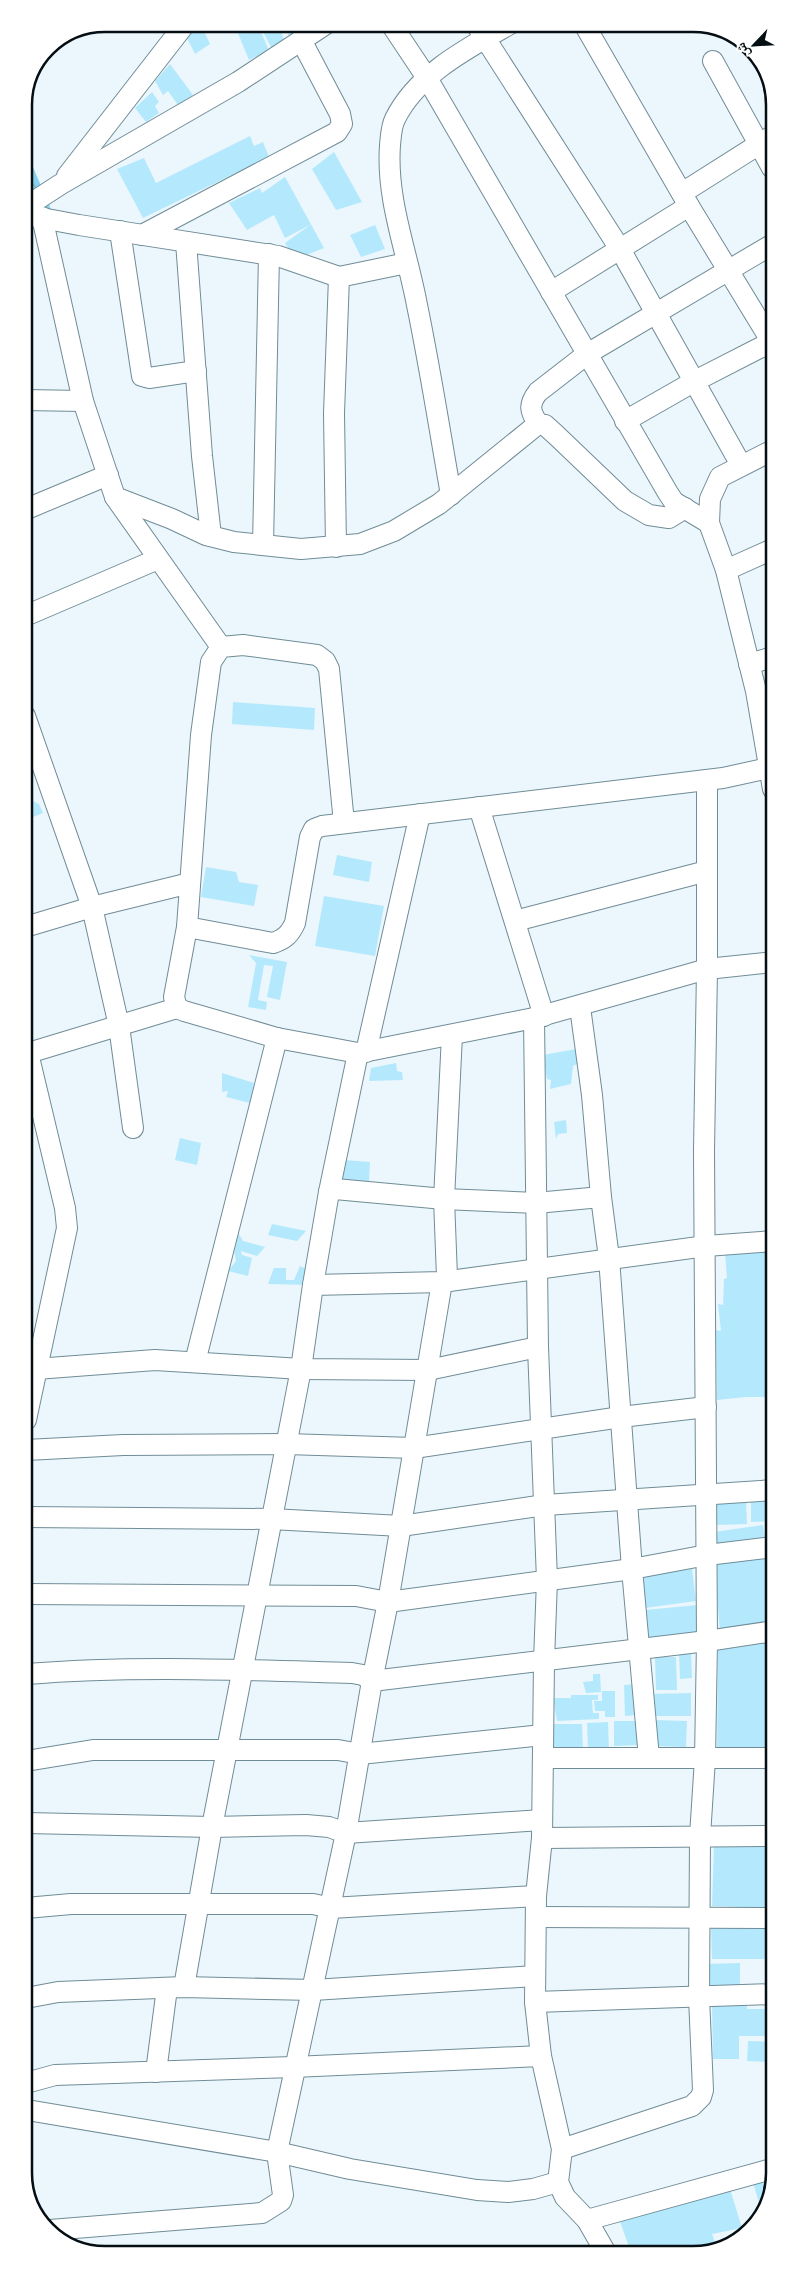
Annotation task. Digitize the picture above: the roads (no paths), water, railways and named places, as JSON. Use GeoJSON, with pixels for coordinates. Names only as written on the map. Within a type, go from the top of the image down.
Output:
{"type":"FeatureCollection","features":[{"type":"Feature","properties":{"kind":"street"},"geometry":{"type":"LineString","coordinates":[[61,184],[179,32]]}},
{"type":"Feature","properties":{"kind":"street"},"geometry":{"type":"LineString","coordinates":[[33,202],[61,184],[238,82],[309,32]]}},
{"type":"Feature","properties":{"kind":"street"},"geometry":{"type":"LineString","coordinates":[[142,235],[337,132],[342,124],[340,114],[315,32]]}},
{"type":"Feature","properties":{"kind":"street"},"geometry":{"type":"LineString","coordinates":[[397,32],[426,78],[668,493],[674,502],[709,523]]}},
{"type":"Feature","properties":{"kind":"street"},"geometry":{"type":"LineString","coordinates":[[451,495],[418,306],[388,177],[391,134],[394,120],[413,90],[478,33]]}},
{"type":"Feature","properties":{"kind":"street"},"geometry":{"type":"LineString","coordinates":[[481,33],[620,249],[741,465]]}},
{"type":"Feature","properties":{"kind":"street"},"geometry":{"type":"LineString","coordinates":[[589,33],[685,200],[766,332]]}},
{"type":"Feature","properties":{"kind":"street"},"geometry":{"type":"LineString","coordinates":[[551,292],[620,249],[766,140],[713,61]]}},
{"type":"Feature","properties":{"kind":"street"},"geometry":{"type":"LineString","coordinates":[[221,648],[115,497],[83,400],[33,216],[120,232],[269,254],[339,277],[407,264]]}},
{"type":"Feature","properties":{"kind":"street"},"geometry":{"type":"LineString","coordinates":[[120,232],[142,376],[149,378],[196,370]]}},
{"type":"Feature","properties":{"kind":"street"},"geometry":{"type":"LineString","coordinates":[[186,242],[211,536]]}},
{"type":"Feature","properties":{"kind":"street"},"geometry":{"type":"LineString","coordinates":[[684,508],[669,518],[649,515],[625,501],[556,435],[545,426],[538,424],[530,408],[532,400],[538,392],[587,354],[766,248]]}},
{"type":"Feature","properties":{"kind":"street"},"geometry":{"type":"LineString","coordinates":[[263,545],[269,254]]}},
{"type":"Feature","properties":{"kind":"street"},"geometry":{"type":"LineString","coordinates":[[336,547],[334,414],[339,277]]}},
{"type":"Feature","properties":{"kind":"street"},"geometry":{"type":"LineString","coordinates":[[625,421],[695,380],[766,345]]}},
{"type":"Feature","properties":{"kind":"street"},"geometry":{"type":"LineString","coordinates":[[33,400],[83,400]]}},
{"type":"Feature","properties":{"kind":"street"},"geometry":{"type":"LineString","coordinates":[[115,497],[211,536],[234,542],[301,549],[360,544],[394,531],[451,495],[538,424]]}},
{"type":"Feature","properties":{"kind":"street"},"geometry":{"type":"LineString","coordinates":[[766,453],[720,477],[712,490],[709,523],[726,570],[766,744]]}},
{"type":"Feature","properties":{"kind":"street"},"geometry":{"type":"LineString","coordinates":[[33,506],[108,475]]}},
{"type":"Feature","properties":{"kind":"street"},"geometry":{"type":"LineString","coordinates":[[726,570],[766,552]]}},
{"type":"Feature","properties":{"kind":"street"},"geometry":{"type":"LineString","coordinates":[[33,613],[158,559]]}},
{"type":"Feature","properties":{"kind":"street"},"geometry":{"type":"LineString","coordinates":[[177,1008],[174,997],[187,927],[201,735],[210,662],[221,648],[243,645],[317,655],[325,661],[329,670],[344,823]]}},
{"type":"Feature","properties":{"kind":"street"},"geometry":{"type":"LineString","coordinates":[[749,664],[766,659]]}},
{"type":"Feature","properties":{"kind":"street"},"geometry":{"type":"LineString","coordinates":[[33,738],[92,907],[119,1026],[133,1128]]}},
{"type":"Feature","properties":{"kind":"street"},"geometry":{"type":"LineString","coordinates":[[187,927],[273,942],[282,940],[290,933],[295,923],[312,832],[322,826],[707,780],[766,768]]}},
{"type":"Feature","properties":{"kind":"street"},"geometry":{"type":"LineString","coordinates":[[562,2149],[692,2106],[701,2098],[703,2090],[699,1997],[700,1836],[705,1759],[707,1641],[704,1151],[707,969],[707,780]]}},
{"type":"Feature","properties":{"kind":"street"},"geometry":{"type":"LineString","coordinates":[[479,807],[514,921],[539,1017],[536,1202],[538,1347],[547,1580],[542,1829],[536,1896],[535,2002],[541,2056],[562,2149],[558,2182],[565,2197],[587,2220],[602,2246]]}},
{"type":"Feature","properties":{"kind":"street"},"geometry":{"type":"LineString","coordinates":[[156,2072],[175,1988],[199,1905],[212,1827],[301,1368],[329,1192],[420,814]]}},
{"type":"Feature","properties":{"kind":"street"},"geometry":{"type":"LineString","coordinates":[[514,921],[707,871]]}},
{"type":"Feature","properties":{"kind":"street"},"geometry":{"type":"LineString","coordinates":[[33,925],[92,907],[190,883]]}},
{"type":"Feature","properties":{"kind":"street"},"geometry":{"type":"LineString","coordinates":[[33,1051],[177,1008],[277,1038],[362,1053],[539,1017],[580,1007],[658,981],[707,969],[766,963]]}},
{"type":"Feature","properties":{"kind":"street"},"geometry":{"type":"LineString","coordinates":[[580,1007],[592,1095],[601,1197],[609,1258],[632,1569],[649,1758]]}},
{"type":"Feature","properties":{"kind":"street"},"geometry":{"type":"LineString","coordinates":[[59,2229],[262,2213],[281,2201],[283,2195],[277,2152],[346,1833],[372,1681],[388,1602],[442,1282],[447,1277],[444,1199],[452,1035]]}},
{"type":"Feature","properties":{"kind":"street"},"geometry":{"type":"LineString","coordinates":[[195,1362],[277,1038]]}},
{"type":"Feature","properties":{"kind":"street"},"geometry":{"type":"LineString","coordinates":[[32,1388],[67,1228],[65,1208],[33,1076]]}},
{"type":"Feature","properties":{"kind":"street"},"geometry":{"type":"LineString","coordinates":[[329,1192],[335,1189],[444,1199],[536,1202],[601,1197]]}},
{"type":"Feature","properties":{"kind":"street"},"geometry":{"type":"LineString","coordinates":[[313,1285],[442,1282],[609,1258],[706,1246],[766,1242]]}},
{"type":"Feature","properties":{"kind":"street"},"geometry":{"type":"LineString","coordinates":[[36,1370],[155,1360],[301,1368],[428,1370],[538,1347]]}},
{"type":"Feature","properties":{"kind":"street"},"geometry":{"type":"LineString","coordinates":[[32,1450],[123,1445],[286,1444],[414,1448],[542,1430],[621,1416],[706,1407]]}},
{"type":"Feature","properties":{"kind":"street"},"geometry":{"type":"LineString","coordinates":[[32,1517],[271,1519],[401,1526],[545,1505],[766,1491]]}},
{"type":"Feature","properties":{"kind":"street"},"geometry":{"type":"LineString","coordinates":[[32,1594],[356,1596],[388,1602],[632,1569],[707,1555],[766,1547]]}},
{"type":"Feature","properties":{"kind":"street"},"geometry":{"type":"LineString","coordinates":[[32,1674],[92,1669],[242,1670],[352,1673],[364,1675],[372,1681],[766,1632]]}},
{"type":"Feature","properties":{"kind":"street"},"geometry":{"type":"LineString","coordinates":[[32,1760],[93,1750],[228,1748],[338,1750],[360,1754],[543,1736]]}},
{"type":"Feature","properties":{"kind":"street"},"geometry":{"type":"LineString","coordinates":[[543,1758],[766,1758]]}},
{"type":"Feature","properties":{"kind":"street"},"geometry":{"type":"LineString","coordinates":[[32,1823],[212,1827],[306,1825],[329,1827],[346,1833],[542,1829],[700,1836],[766,1836]]}},
{"type":"Feature","properties":{"kind":"street"},"geometry":{"type":"LineString","coordinates":[[32,1907],[71,1904],[313,1904],[331,1908],[536,1896]]}},
{"type":"Feature","properties":{"kind":"street"},"geometry":{"type":"LineString","coordinates":[[536,1917],[766,1918]]}},
{"type":"Feature","properties":{"kind":"street"},"geometry":{"type":"LineString","coordinates":[[32,1997],[58,1992],[175,1988],[313,1990],[535,1976]]}},
{"type":"Feature","properties":{"kind":"street"},"geometry":{"type":"LineString","coordinates":[[535,2002],[766,1994]]}},
{"type":"Feature","properties":{"kind":"street"},"geometry":{"type":"LineString","coordinates":[[32,2081],[55,2075],[294,2068],[541,2056]]}},
{"type":"Feature","properties":{"kind":"street"},"geometry":{"type":"LineString","coordinates":[[32,2111],[277,2152],[350,2169],[477,2190],[508,2192],[533,2189],[558,2182]]}},
{"type":"Feature","properties":{"kind":"street"},"geometry":{"type":"LineString","coordinates":[[587,2220],[766,2170]]}}]}
